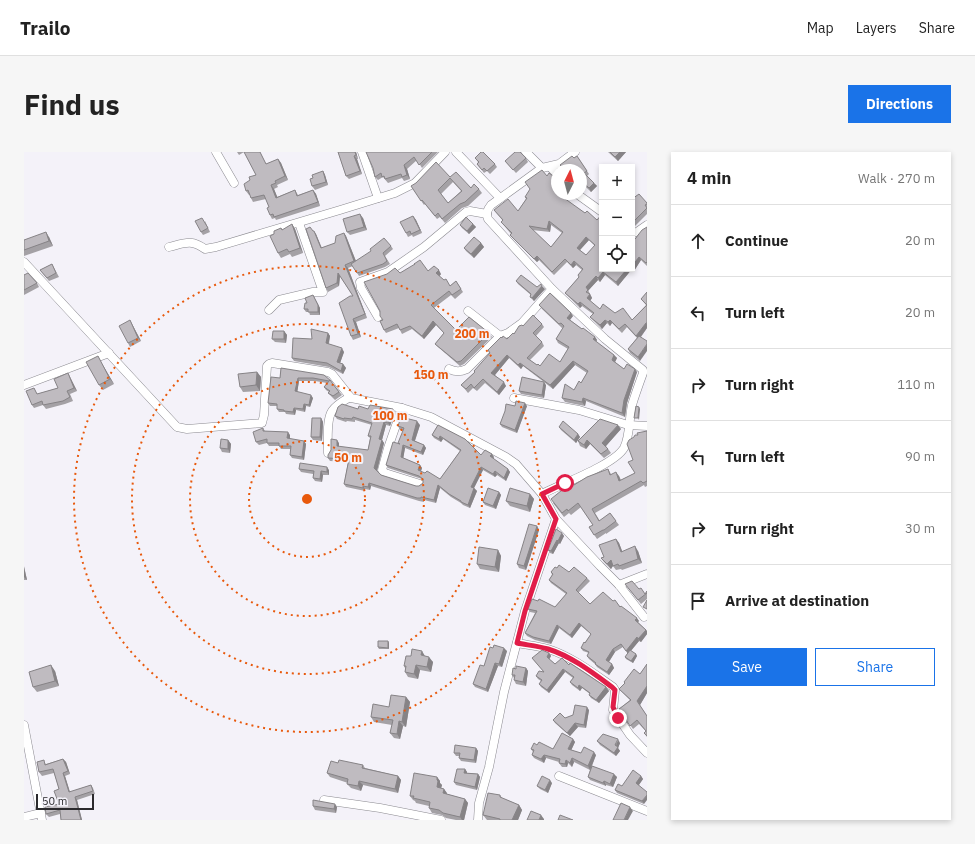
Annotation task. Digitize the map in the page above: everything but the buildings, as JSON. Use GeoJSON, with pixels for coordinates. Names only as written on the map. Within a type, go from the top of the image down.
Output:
{"type":"FeatureCollection","features":[{"type":"Feature","properties":{"kind":"street"},"geometry":{"type":"LineString","coordinates":[[216,152],[234,183]]}},
{"type":"Feature","properties":{"kind":"street"},"geometry":{"type":"LineString","coordinates":[[362,152],[378,198]]}},
{"type":"Feature","properties":{"kind":"street"},"geometry":{"type":"LineString","coordinates":[[170,247],[191,242],[198,244],[205,249],[216,247],[395,193],[416,183],[445,152]]}},
{"type":"Feature","properties":{"kind":"street"},"geometry":{"type":"LineString","coordinates":[[456,152],[500,198]]}},
{"type":"Feature","properties":{"kind":"street"},"geometry":{"type":"LineString","coordinates":[[526,152],[551,170]]}},
{"type":"Feature","properties":{"kind":"street"},"geometry":{"type":"LineString","coordinates":[[542,494],[602,466],[620,453],[627,440],[632,405],[643,373],[643,370],[605,339],[552,289],[488,218],[487,214],[491,205],[500,198],[546,167],[559,164],[575,152]]}},
{"type":"Feature","properties":{"kind":"street"},"geometry":{"type":"LineString","coordinates":[[585,200],[599,210]]}},
{"type":"Feature","properties":{"kind":"street"},"geometry":{"type":"LineString","coordinates":[[378,317],[361,288],[360,282],[388,272],[424,247],[466,212],[470,211],[487,214]]}},
{"type":"Feature","properties":{"kind":"street"},"geometry":{"type":"LineString","coordinates":[[270,310],[279,300],[313,292],[323,292],[299,223]]}},
{"type":"Feature","properties":{"kind":"street"},"geometry":{"type":"LineString","coordinates":[[635,232],[647,225]]}},
{"type":"Feature","properties":{"kind":"street"},"geometry":{"type":"LineString","coordinates":[[24,262],[177,427],[262,423],[264,415],[267,366],[272,363],[328,372],[332,374],[350,397],[402,408],[431,417],[506,457],[516,464],[542,494],[556,519],[619,585],[644,617]]}},
{"type":"Feature","properties":{"kind":"street"},"geometry":{"type":"LineString","coordinates":[[449,369],[455,372],[461,372],[467,369],[500,336],[522,324],[552,289]]}},
{"type":"Feature","properties":{"kind":"street"},"geometry":{"type":"LineString","coordinates":[[468,311],[500,336]]}},
{"type":"Feature","properties":{"kind":"street"},"geometry":{"type":"LineString","coordinates":[[24,385],[109,353]]}},
{"type":"Feature","properties":{"kind":"street"},"geometry":{"type":"LineString","coordinates":[[328,453],[328,423],[330,413],[350,397]]}},
{"type":"Feature","properties":{"kind":"street"},"geometry":{"type":"LineString","coordinates":[[514,398],[579,410],[628,425],[647,426]]}},
{"type":"Feature","properties":{"kind":"street"},"geometry":{"type":"LineString","coordinates":[[402,408],[382,470],[385,473],[420,484]]}},
{"type":"Feature","properties":{"kind":"street"},"geometry":{"type":"LineString","coordinates":[[478,820],[480,803],[504,692],[525,611],[556,519]]}},
{"type":"Feature","properties":{"kind":"street"},"geometry":{"type":"LineString","coordinates":[[619,585],[647,574]]}},
{"type":"Feature","properties":{"kind":"street"},"geometry":{"type":"LineString","coordinates":[[517,643],[549,649],[558,653],[572,660],[612,687],[615,690],[614,710],[630,734],[647,753]]}},
{"type":"Feature","properties":{"kind":"street"},"geometry":{"type":"LineString","coordinates":[[24,724],[42,817],[24,817]]}},
{"type":"Feature","properties":{"kind":"street"},"geometry":{"type":"LineString","coordinates":[[559,776],[647,811]]}},
{"type":"Feature","properties":{"kind":"street"},"geometry":{"type":"LineString","coordinates":[[324,800],[380,808],[441,820]]}},
{"type":"Feature","properties":{"kind":"route"},"geometry":{"type":"LineString","coordinates":[[565,483],[542,494],[556,519],[525,611],[517,643],[549,649],[558,653],[589,670],[612,687],[615,690],[613,707],[618,718]]}}]}
